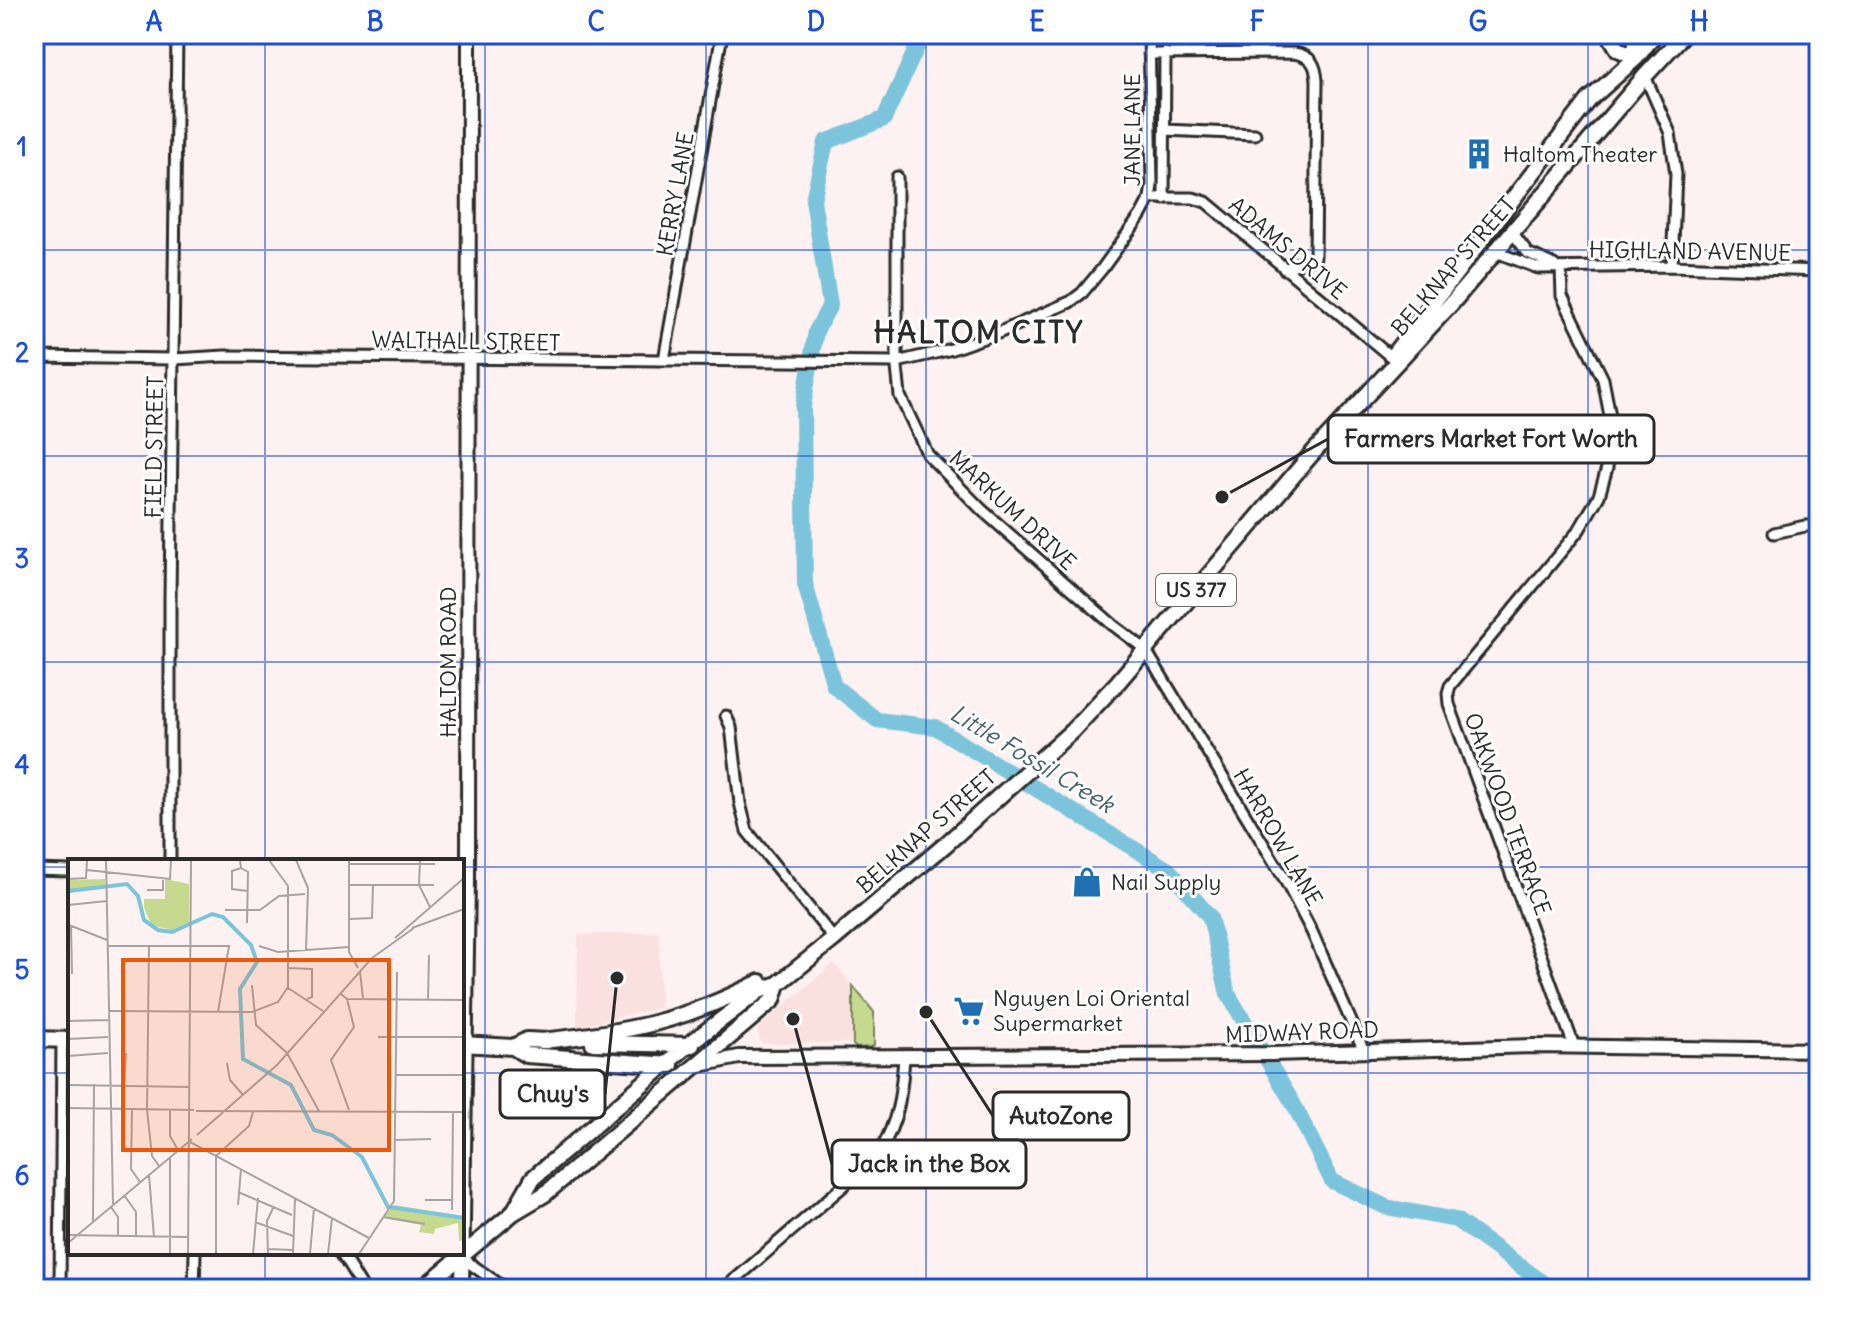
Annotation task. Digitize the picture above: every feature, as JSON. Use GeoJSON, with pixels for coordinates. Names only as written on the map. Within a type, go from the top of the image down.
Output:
{"type":"FeatureCollection","features":[{"type":"Feature","properties":{"kind":"main road","name":"HALTOM ROAD"},"geometry":{"type":"LineString","coordinates":[[464,1044],[469,34]]}},
{"type":"Feature","properties":{"kind":"main road"},"geometry":{"type":"LineString","coordinates":[[1609,34],[1618,49],[1637,57]]}},
{"type":"Feature","properties":{"kind":"main road"},"geometry":{"type":"LineString","coordinates":[[1635,34],[1637,57],[1645,76]]}},
{"type":"Feature","properties":{"kind":"main road","name":"BELKNAP STREET"},"geometry":{"type":"LineString","coordinates":[[1347,415],[1589,100],[1637,57],[1655,34]]}},
{"type":"Feature","properties":{"kind":"main road","name":"BELKNAP STREET"},"geometry":{"type":"LineString","coordinates":[[513,1213],[533,1178],[688,1045],[759,991],[778,984],[834,939],[999,798],[1072,731],[1347,415],[1496,252],[1684,34]]}},
{"type":"Feature","properties":{"kind":"main road"},"geometry":{"type":"LineString","coordinates":[[541,1041],[618,1033],[670,1021],[720,1002],[808,960]]}},
{"type":"Feature","properties":{"kind":"main road","name":"BELKNAP STREET"},"geometry":{"type":"LineString","coordinates":[[513,1213],[545,1194],[773,1000],[778,984]]}},
{"type":"Feature","properties":{"kind":"main road"},"geometry":{"type":"LineString","coordinates":[[34,1039],[66,1040]]}},
{"type":"Feature","properties":{"kind":"main road"},"geometry":{"type":"LineString","coordinates":[[513,1047],[527,1040],[718,1046]]}},
{"type":"Feature","properties":{"kind":"main road"},"geometry":{"type":"LineString","coordinates":[[608,1043],[615,1061],[641,1070],[642,1085]]}},
{"type":"Feature","properties":{"kind":"main road"},"geometry":{"type":"LineString","coordinates":[[464,1044],[513,1047],[526,1055],[695,1066]]}},
{"type":"Feature","properties":{"kind":"main road","name":"MIDWAY ROAD"},"geometry":{"type":"LineString","coordinates":[[718,1046],[739,1057]]}},
{"type":"Feature","properties":{"kind":"main road","name":"MIDWAY ROAD"},"geometry":{"type":"LineString","coordinates":[[695,1066],[739,1057],[1238,1055],[1574,1046],[1819,1050]]}},
{"type":"Feature","properties":{"kind":"main road","name":"US 377"},"geometry":{"type":"LineString","coordinates":[[422,1289],[513,1213]]}},
{"type":"Feature","properties":{"kind":"main road","name":"HALTOM ROAD"},"geometry":{"type":"LineString","coordinates":[[462,1255],[462,1289]]}},
{"type":"Feature","properties":{"kind":"street","name":"FIELD STREET"},"geometry":{"type":"LineString","coordinates":[[170,859],[177,34]]}},
{"type":"Feature","properties":{"kind":"street","name":"KERRY LANE"},"geometry":{"type":"LineString","coordinates":[[664,360],[722,34]]}},
{"type":"Feature","properties":{"kind":"street","name":"JANE LANE"},"geometry":{"type":"LineString","coordinates":[[897,362],[952,349],[1070,302],[1102,269],[1150,198],[1158,53],[1149,34]]}},
{"type":"Feature","properties":{"kind":"street"},"geometry":{"type":"LineString","coordinates":[[1164,195],[1165,130],[1158,53],[1304,54],[1314,64],[1317,81],[1315,257],[1284,269]]}},
{"type":"Feature","properties":{"kind":"street"},"geometry":{"type":"LineString","coordinates":[[1645,76],[1670,133],[1676,174],[1672,266]]}},
{"type":"Feature","properties":{"kind":"street"},"geometry":{"type":"LineString","coordinates":[[1165,130],[1255,134]]}},
{"type":"Feature","properties":{"kind":"street","name":"MARKUM DRIVE"},"geometry":{"type":"LineString","coordinates":[[897,177],[897,362],[900,396],[928,455],[982,510],[1113,625],[1145,649]]}},
{"type":"Feature","properties":{"kind":"street","name":"ADAMS DRIVE"},"geometry":{"type":"LineString","coordinates":[[1150,198],[1164,195],[1206,202],[1391,357]]}},
{"type":"Feature","properties":{"kind":"street"},"geometry":{"type":"LineString","coordinates":[[1512,232],[1528,253],[1561,268]]}},
{"type":"Feature","properties":{"kind":"street"},"geometry":{"type":"LineString","coordinates":[[1496,252],[1531,266],[1561,268]]}},
{"type":"Feature","properties":{"kind":"street","name":"HIGHLAND AVENUE"},"geometry":{"type":"LineString","coordinates":[[1561,268],[1672,266],[1819,271]]}},
{"type":"Feature","properties":{"kind":"street","name":"OAKWOOD TERRACE"},"geometry":{"type":"LineString","coordinates":[[1561,268],[1562,296],[1603,379],[1610,416],[1607,468],[1599,496],[1579,530],[1450,686],[1448,693],[1449,704],[1491,824],[1574,1046]]}},
{"type":"Feature","properties":{"kind":"street","name":"WALTHALL STREET"},"geometry":{"type":"LineString","coordinates":[[34,357],[897,362]]}},
{"type":"Feature","properties":{"kind":"street"},"geometry":{"type":"LineString","coordinates":[[1774,533],[1819,526]]}},
{"type":"Feature","properties":{"kind":"street","name":"HARROW LANE"},"geometry":{"type":"LineString","coordinates":[[1145,649],[1284,878],[1312,932],[1364,1051]]}},
{"type":"Feature","properties":{"kind":"street"},"geometry":{"type":"LineString","coordinates":[[726,716],[731,727],[740,803],[747,831],[834,939]]}},
{"type":"Feature","properties":{"kind":"street"},"geometry":{"type":"LineString","coordinates":[[34,870],[68,871]]}},
{"type":"Feature","properties":{"kind":"street"},"geometry":{"type":"LineString","coordinates":[[60,1289],[66,1040]]}},
{"type":"Feature","properties":{"kind":"street"},"geometry":{"type":"LineString","coordinates":[[724,1289],[878,1156],[894,1128],[901,1099],[904,1057]]}},
{"type":"Feature","properties":{"kind":"street"},"geometry":{"type":"LineString","coordinates":[[194,1289],[195,1255]]}},
{"type":"Feature","properties":{"kind":"street"},"geometry":{"type":"LineString","coordinates":[[342,1255],[363,1289]]}},
{"type":"Feature","properties":{"kind":"street"},"geometry":{"type":"LineString","coordinates":[[462,1258],[506,1289]]}},
{"type":"Feature","properties":{"kind":"shaded area"},"geometry":{"type":"Polygon","coordinates":[[[659,932],[660,1008],[577,1026],[578,935],[659,932]]]}},
{"type":"Feature","properties":{"kind":"shaded area"},"geometry":{"type":"Polygon","coordinates":[[[834,963],[853,986],[853,1043],[761,1043],[757,1029],[834,963]]]}},
{"type":"Feature","properties":{"kind":"green space"},"geometry":{"type":"Polygon","coordinates":[[[853,986],[874,1012],[874,1045],[871,1047],[857,1048],[853,1045],[853,986]]]}},
{"type":"Feature","properties":{"kind":"waterway","name":"Little Fossil Creek"},"geometry":{"type":"LineString","coordinates":[[923,34],[884,119],[826,142],[813,200],[830,305],[816,331],[803,407],[805,584],[834,686],[877,720],[935,727],[1169,870],[1210,917],[1228,994],[1294,1105],[1332,1181],[1386,1207],[1456,1220],[1552,1289]]}},
{"type":"Feature","properties":{"kind":"place","name":"Haltom Theater"},"geometry":{"type":"Point","coordinates":[1479,154]}},
{"type":"Feature","properties":{"kind":"place","name":"Farmers Market Fort Worth"},"geometry":{"type":"Point","coordinates":[1222,497]}},
{"type":"Feature","properties":{"kind":"place","name":"Nail Supply"},"geometry":{"type":"Point","coordinates":[1087,882]}},
{"type":"Feature","properties":{"kind":"place","name":"Chuy's"},"geometry":{"type":"Point","coordinates":[617,978]}},
{"type":"Feature","properties":{"kind":"place","name":"Nguyen Loi Oriental Supermarket"},"geometry":{"type":"Point","coordinates":[969,1011]}},
{"type":"Feature","properties":{"kind":"place","name":"AutoZone"},"geometry":{"type":"Point","coordinates":[926,1012]}},
{"type":"Feature","properties":{"kind":"place","name":"Jack in the Box"},"geometry":{"type":"Point","coordinates":[793,1019]}},
{"type":"Feature","properties":{"kind":"district","name":"HALTOM CITY"},"geometry":{"type":"Point","coordinates":[979,333]}}]}
